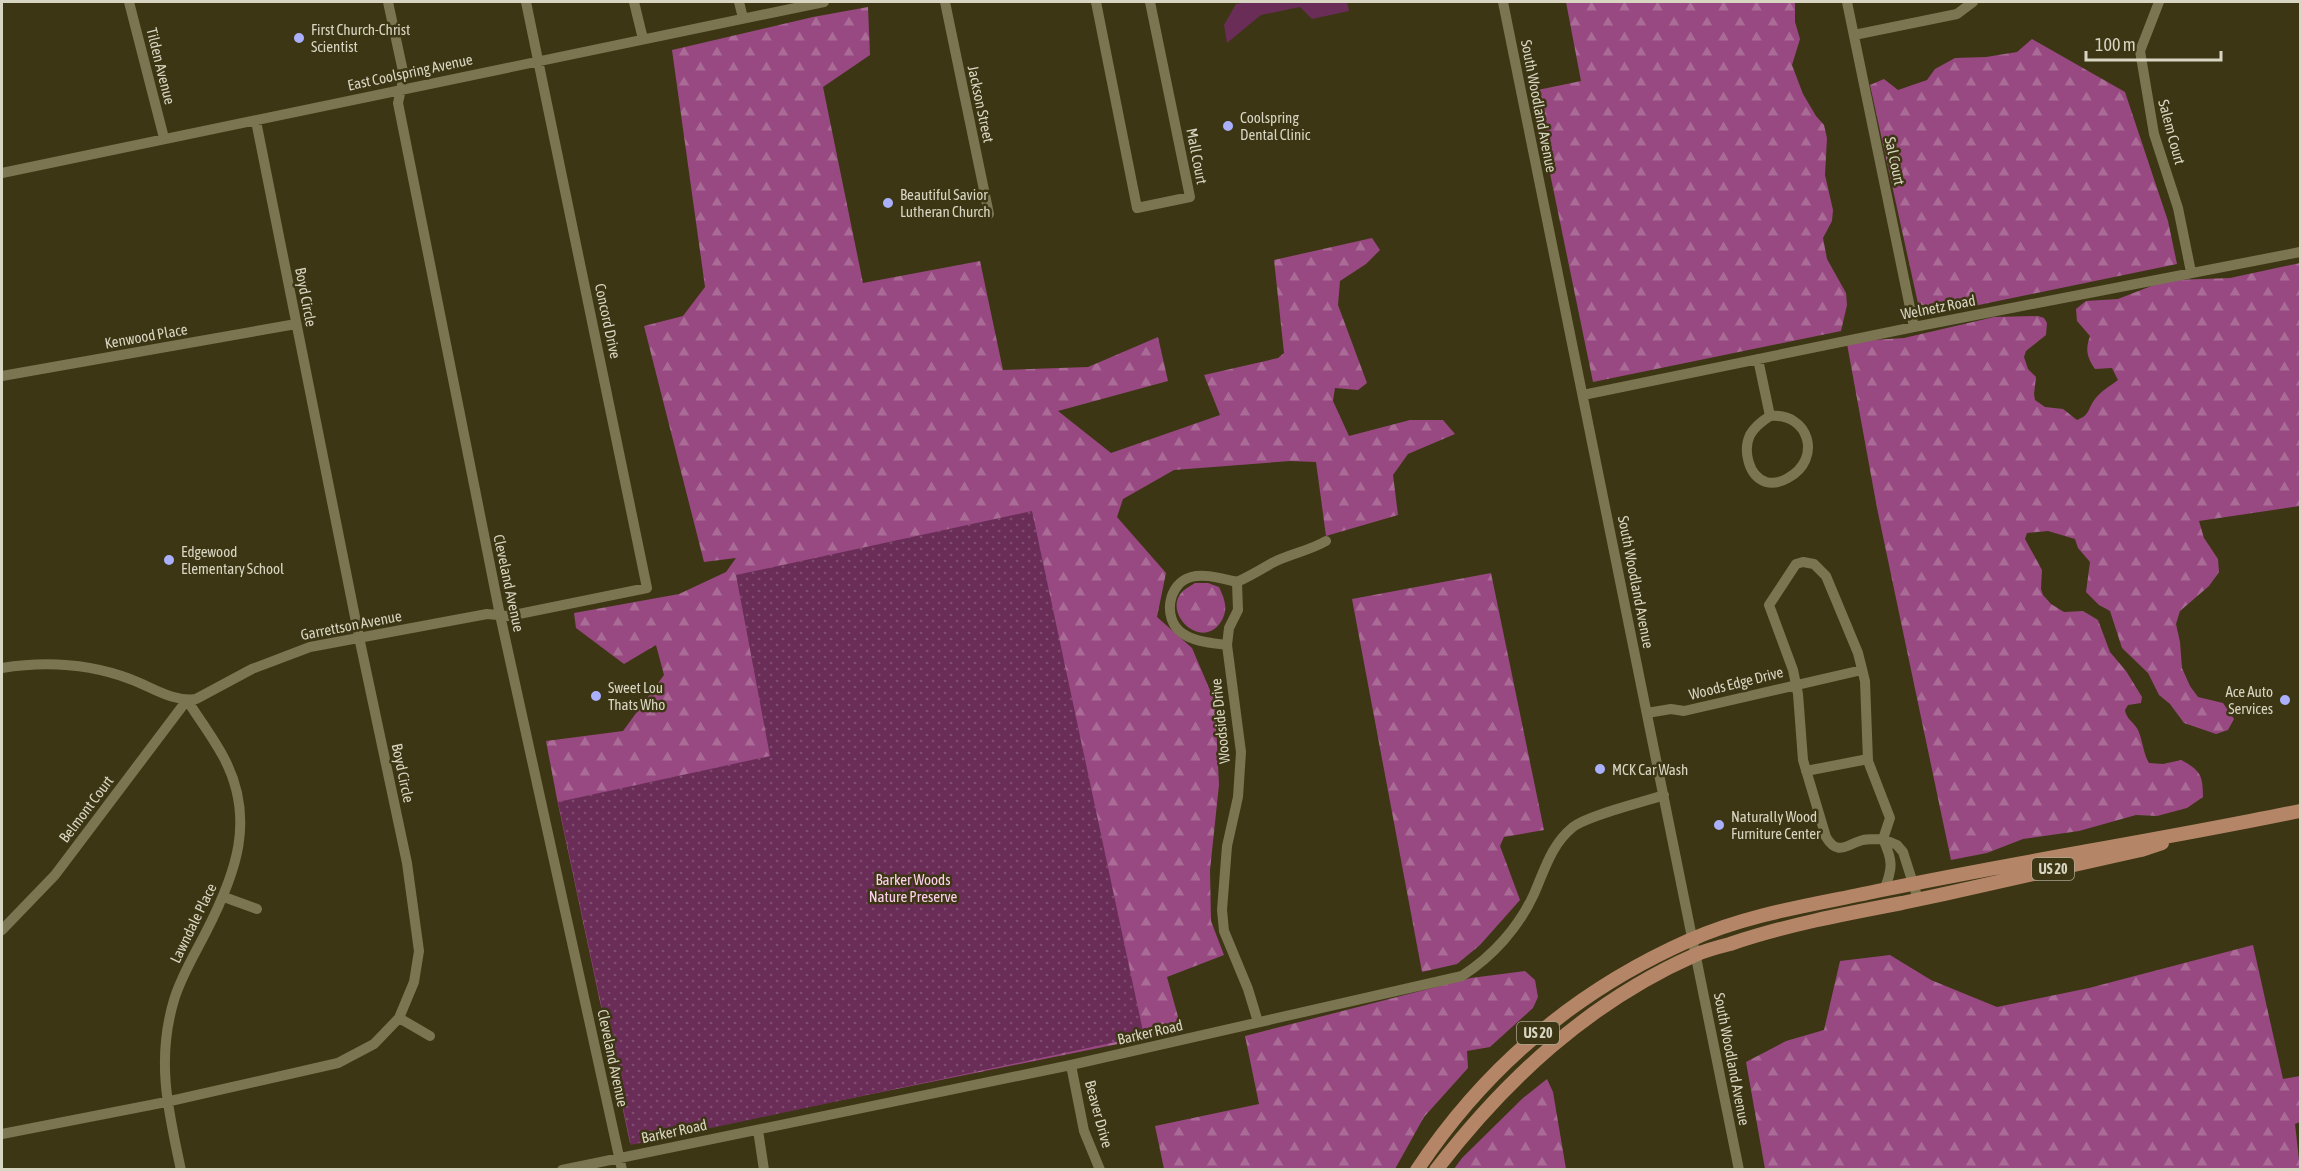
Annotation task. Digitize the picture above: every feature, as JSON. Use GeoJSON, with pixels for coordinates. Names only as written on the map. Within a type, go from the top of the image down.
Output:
{"type":"FeatureCollection","features":[{"type":"Feature","properties":{"kind":"main road","name":"US 20"},"geometry":{"type":"LineString","coordinates":[[1417,1170],[1447,1127],[1480,1088],[1526,1043],[1554,1020],[1618,976],[1693,939],[1762,916],[1915,883],[2301,811]]}},
{"type":"Feature","properties":{"kind":"main road","name":"US 20"},"geometry":{"type":"LineString","coordinates":[[1436,1170],[1464,1133],[1509,1083],[1568,1031],[1630,990],[1696,955],[1756,935],[2141,850],[2187,834]]}},
{"type":"Feature","properties":{"kind":"street","name":"Tilden Avenue"},"geometry":{"type":"LineString","coordinates":[[129,2],[164,138]]}},
{"type":"Feature","properties":{"kind":"street","name":"Cleveland Avenue"},"geometry":{"type":"LineString","coordinates":[[388,2],[404,76],[398,103],[500,615],[621,1170]]}},
{"type":"Feature","properties":{"kind":"street","name":"Concord Drive"},"geometry":{"type":"LineString","coordinates":[[526,2],[540,60],[647,588]]}},
{"type":"Feature","properties":{"kind":"street"},"geometry":{"type":"LineString","coordinates":[[634,2],[643,39]]}},
{"type":"Feature","properties":{"kind":"street"},"geometry":{"type":"LineString","coordinates":[[739,2],[743,18]]}},
{"type":"Feature","properties":{"kind":"street","name":"East Coolspring Avenue"},"geometry":{"type":"LineString","coordinates":[[2,173],[824,2]]}},
{"type":"Feature","properties":{"kind":"street","name":"Jackson Street"},"geometry":{"type":"LineString","coordinates":[[945,2],[989,214]]}},
{"type":"Feature","properties":{"kind":"street","name":"Mall Court"},"geometry":{"type":"LineString","coordinates":[[1096,2],[1137,208],[1190,197],[1150,2]]}},
{"type":"Feature","properties":{"kind":"street","name":"South Woodland Avenue"},"geometry":{"type":"LineString","coordinates":[[1503,2],[1739,1170]]}},
{"type":"Feature","properties":{"kind":"street","name":"Sal Court"},"geometry":{"type":"LineString","coordinates":[[1847,2],[1914,327]]}},
{"type":"Feature","properties":{"kind":"street"},"geometry":{"type":"LineString","coordinates":[[1854,35],[1957,14],[1973,2]]}},
{"type":"Feature","properties":{"kind":"street","name":"Salem Court"},"geometry":{"type":"LineString","coordinates":[[2159,2],[2140,51],[2154,134],[2178,208],[2191,272]]}},
{"type":"Feature","properties":{"kind":"street","name":"Boyd Circle"},"geometry":{"type":"LineString","coordinates":[[2,1134],[166,1102],[338,1063],[374,1044],[399,1018],[414,982],[419,951],[408,863],[358,637],[256,121]]}},
{"type":"Feature","properties":{"kind":"street","name":"Welnetz Road"},"geometry":{"type":"LineString","coordinates":[[1583,395],[1914,327],[2301,252]]}},
{"type":"Feature","properties":{"kind":"street","name":"Kenwood Place"},"geometry":{"type":"LineString","coordinates":[[2,376],[296,324]]}},
{"type":"Feature","properties":{"kind":"street"},"geometry":{"type":"LineString","coordinates":[[1758,359],[1770,416]]}},
{"type":"Feature","properties":{"kind":"street"},"geometry":{"type":"LineString","coordinates":[[1780,415],[1794,421],[1808,440],[1809,452],[1805,464],[1795,474],[1784,481],[1771,483],[1760,480],[1752,471],[1747,447],[1750,435],[1758,423],[1770,416],[1780,415]]}},
{"type":"Feature","properties":{"kind":"street"},"geometry":{"type":"LineString","coordinates":[[1227,645],[1194,639],[1176,627],[1169,608],[1175,590],[1183,580],[1206,575],[1237,582],[1273,563],[1326,541]]}},
{"type":"Feature","properties":{"kind":"street","name":"Woods Edge Drive"},"geometry":{"type":"LineString","coordinates":[[1803,562],[1814,564],[1826,576],[1858,653],[1865,681],[1868,759],[1890,818],[1883,839],[1863,840],[1843,848],[1836,848],[1826,837],[1806,771],[1796,684],[1769,605],[1796,564],[1803,562]]}},
{"type":"Feature","properties":{"kind":"street","name":"Woodside Drive"},"geometry":{"type":"LineString","coordinates":[[1237,582],[1238,610],[1229,628],[1227,645],[1241,752],[1238,797],[1227,846],[1222,910],[1224,931],[1248,989],[1258,1022]]}},
{"type":"Feature","properties":{"kind":"street","name":"Garrettson Avenue"},"geometry":{"type":"LineString","coordinates":[[187,700],[196,699],[252,669],[291,653],[358,637],[487,614],[513,615],[647,588]]}},
{"type":"Feature","properties":{"kind":"street"},"geometry":{"type":"LineString","coordinates":[[2,668],[50,663],[88,666],[131,679],[172,697],[187,700]]}},
{"type":"Feature","properties":{"kind":"street","name":"Woods Edge Drive"},"geometry":{"type":"LineString","coordinates":[[1647,713],[1671,709],[1684,711],[1740,700],[1796,684],[1862,670]]}},
{"type":"Feature","properties":{"kind":"street","name":"Lawndale Place"},"geometry":{"type":"LineString","coordinates":[[181,1170],[166,1102],[164,1041],[174,997],[224,897],[236,866],[241,835],[238,798],[225,759],[187,700]]}},
{"type":"Feature","properties":{"kind":"street","name":"Belmont Court"},"geometry":{"type":"LineString","coordinates":[[2,930],[55,875],[187,700]]}},
{"type":"Feature","properties":{"kind":"street"},"geometry":{"type":"LineString","coordinates":[[1806,771],[1868,759]]}},
{"type":"Feature","properties":{"kind":"street","name":"Barker Road"},"geometry":{"type":"LineString","coordinates":[[562,1170],[1071,1065],[1462,976],[1479,965],[1515,928],[1534,895],[1557,842],[1575,825],[1664,795]]}},
{"type":"Feature","properties":{"kind":"street"},"geometry":{"type":"LineString","coordinates":[[1883,839],[1897,845],[1903,852],[1915,883],[1918,899]]}},
{"type":"Feature","properties":{"kind":"street"},"geometry":{"type":"LineString","coordinates":[[1883,839],[1892,863],[1891,873],[1884,890]]}},
{"type":"Feature","properties":{"kind":"street"},"geometry":{"type":"LineString","coordinates":[[224,897],[257,909]]}},
{"type":"Feature","properties":{"kind":"street"},"geometry":{"type":"LineString","coordinates":[[399,1018],[430,1036]]}},
{"type":"Feature","properties":{"kind":"street","name":"Beaver Drive"},"geometry":{"type":"LineString","coordinates":[[1071,1065],[1084,1131],[1100,1170]]}},
{"type":"Feature","properties":{"kind":"street"},"geometry":{"type":"LineString","coordinates":[[758,1130],[764,1170]]}},
{"type":"Feature","properties":{"kind":"green space"},"geometry":{"type":"Polygon","coordinates":[[[1347,2],[1349,11],[1312,19],[1300,7],[1261,15],[1227,43],[1224,25],[1236,4],[1347,2]]]}},
{"type":"Feature","properties":{"kind":"green space"},"geometry":{"type":"Polygon","coordinates":[[[1566,2],[1795,2],[1795,22],[1800,39],[1792,65],[1803,94],[1824,125],[1827,138],[1825,175],[1833,210],[1832,221],[1823,238],[1827,259],[1846,293],[1847,305],[1841,331],[1593,382],[1533,91],[1581,81],[1566,2]]]}},
{"type":"Feature","properties":{"kind":"green space"},"geometry":{"type":"Polygon","coordinates":[[[868,7],[870,55],[823,87],[863,283],[980,261],[1003,370],[1088,367],[1158,337],[1168,381],[1058,411],[1111,453],[1220,415],[1204,375],[1278,358],[1284,353],[1274,260],[1372,238],[1380,250],[1366,264],[1340,281],[1338,305],[1367,383],[1358,390],[1335,388],[1333,401],[1349,436],[1410,420],[1443,420],[1455,434],[1408,454],[1393,475],[1398,515],[1326,536],[1316,462],[1290,461],[1174,470],[1123,499],[1117,517],[1166,573],[1157,617],[1192,648],[1215,702],[1219,785],[1210,870],[1211,921],[1224,955],[1167,977],[1182,1031],[630,1143],[546,741],[623,731],[664,675],[656,645],[624,664],[576,628],[574,613],[679,594],[726,572],[736,558],[704,562],[644,326],[683,316],[705,287],[672,50],[813,17],[868,7]]]}},
{"type":"Feature","properties":{"kind":"green space"},"geometry":{"type":"Polygon","coordinates":[[[2032,39],[2125,92],[2168,221],[2177,264],[1921,317],[1870,85],[1884,79],[1898,90],[1927,80],[1935,69],[1955,58],[1986,57],[2017,52],[2032,39]]]}},
{"type":"Feature","properties":{"kind":"green space"},"geometry":{"type":"Polygon","coordinates":[[[2300,263],[2300,506],[2199,521],[2204,538],[2218,559],[2219,572],[2209,586],[2180,611],[2176,624],[2182,668],[2190,686],[2198,697],[2223,703],[2234,719],[2228,730],[2216,734],[2184,723],[2170,704],[2159,695],[2148,673],[2122,648],[2110,611],[2099,605],[2086,592],[2090,562],[2078,548],[2075,539],[2048,531],[2027,533],[2025,539],[2042,570],[2043,595],[2051,604],[2064,612],[2083,611],[2098,620],[2110,652],[2126,671],[2142,697],[2141,703],[2128,705],[2125,710],[2138,730],[2149,763],[2163,764],[2181,760],[2199,774],[2203,797],[2187,808],[2157,816],[2136,815],[2079,831],[2023,839],[1987,853],[1951,860],[1877,508],[1847,344],[1904,338],[1994,317],[2038,316],[2044,318],[2047,323],[2046,335],[2026,351],[2024,357],[2028,369],[2036,377],[2035,400],[2045,407],[2063,409],[2077,420],[2086,414],[2100,394],[2118,380],[2112,368],[2095,369],[2089,357],[2087,349],[2090,336],[2077,321],[2076,309],[2086,301],[2118,299],[2159,283],[2174,280],[2230,278],[2300,263]]]}},
{"type":"Feature","properties":{"kind":"green space","name":"Barker Woods Nature Preserve"},"geometry":{"type":"Polygon","coordinates":[[[1032,511],[1144,1036],[631,1145],[558,802],[770,756],[736,575],[1032,511]]]}},
{"type":"Feature","properties":{"kind":"green space"},"geometry":{"type":"Polygon","coordinates":[[[1491,573],[1544,830],[1504,837],[1500,846],[1520,900],[1480,945],[1457,964],[1422,972],[1352,599],[1491,573]]]}},
{"type":"Feature","properties":{"kind":"green space"},"geometry":{"type":"Polygon","coordinates":[[[1195,583],[1208,583],[1219,587],[1225,602],[1223,618],[1215,628],[1206,632],[1196,632],[1188,627],[1177,610],[1177,600],[1183,591],[1195,583]]]}},
{"type":"Feature","properties":{"kind":"green space"},"geometry":{"type":"Polygon","coordinates":[[[2253,945],[2283,1079],[2300,1076],[2300,1122],[2295,1124],[2300,1169],[1765,1169],[1746,1062],[1786,1041],[1824,1030],[1840,961],[1890,955],[1931,980],[1997,1007],[2089,988],[2253,945]]]}},
{"type":"Feature","properties":{"kind":"green space"},"geometry":{"type":"Polygon","coordinates":[[[1525,971],[1535,980],[1538,997],[1533,1008],[1490,1047],[1467,1051],[1468,1068],[1424,1117],[1395,1169],[1164,1169],[1155,1126],[1259,1104],[1245,1036],[1471,978],[1525,971]]]}},
{"type":"Feature","properties":{"kind":"green space"},"geometry":{"type":"Polygon","coordinates":[[[1547,1079],[1553,1092],[1566,1169],[1454,1169],[1462,1158],[1523,1098],[1547,1079]]]}},
{"type":"Feature","properties":{"kind":"place","name":"First Church-Christ Scientist"},"geometry":{"type":"Point","coordinates":[299,38]}},
{"type":"Feature","properties":{"kind":"place","name":"Coolspring Dental Clinic"},"geometry":{"type":"Point","coordinates":[1228,126]}},
{"type":"Feature","properties":{"kind":"place","name":"Beautiful Savior Lutheran Church"},"geometry":{"type":"Point","coordinates":[888,203]}},
{"type":"Feature","properties":{"kind":"place","name":"Edgewood Elementary School"},"geometry":{"type":"Point","coordinates":[169,560]}},
{"type":"Feature","properties":{"kind":"place","name":"Sweet Lou Thats Who"},"geometry":{"type":"Point","coordinates":[596,696]}},
{"type":"Feature","properties":{"kind":"place","name":"Ace Auto Services"},"geometry":{"type":"Point","coordinates":[2285,700]}},
{"type":"Feature","properties":{"kind":"place","name":"MCK Car Wash"},"geometry":{"type":"Point","coordinates":[1600,769]}},
{"type":"Feature","properties":{"kind":"place","name":"Naturally Wood Furniture Center"},"geometry":{"type":"Point","coordinates":[1719,825]}}]}
